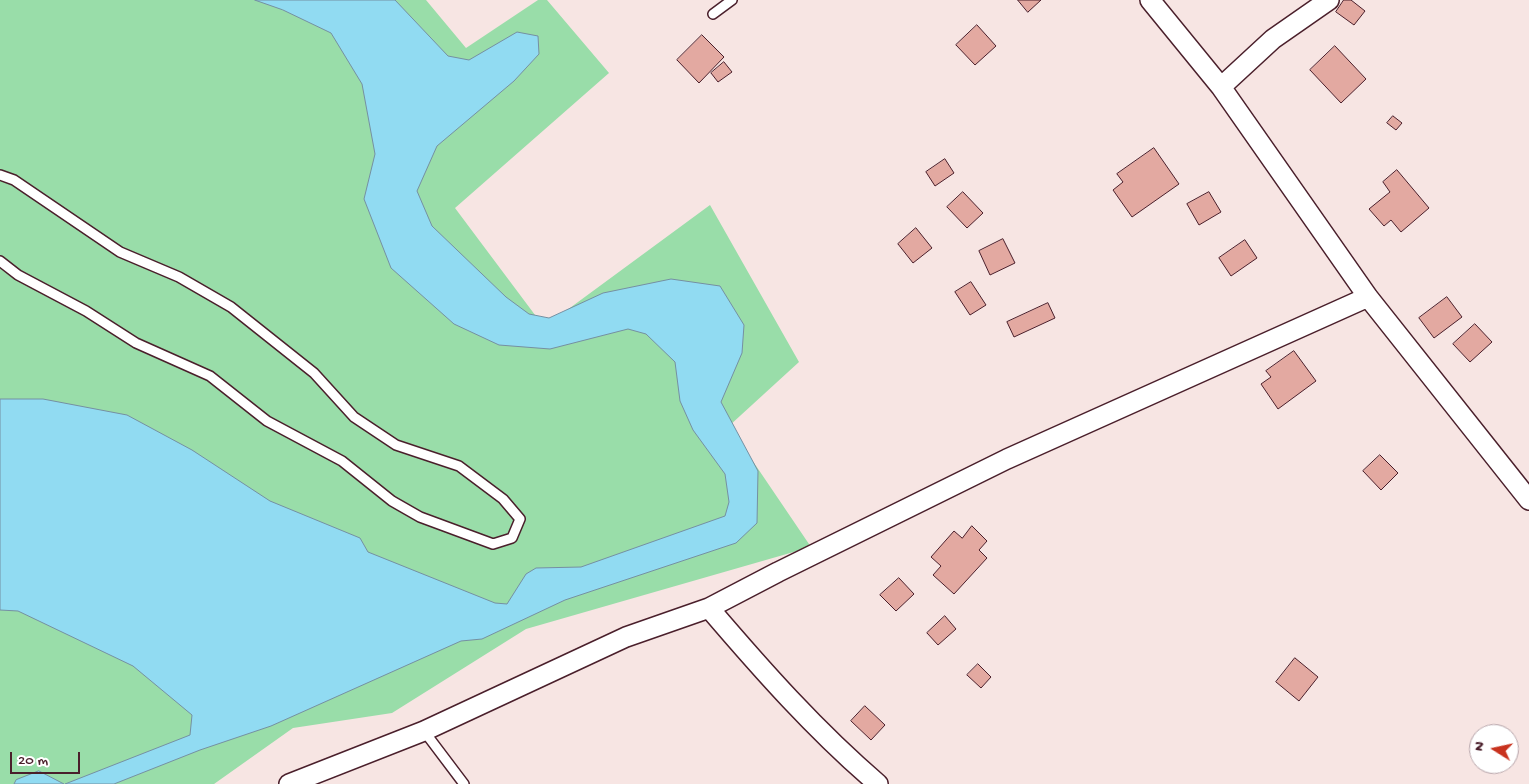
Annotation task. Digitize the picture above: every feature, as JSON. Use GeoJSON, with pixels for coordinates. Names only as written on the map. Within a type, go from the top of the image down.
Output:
{"type":"FeatureCollection","features":[{"type":"Feature","properties":{"kind":"street"},"geometry":{"type":"LineString","coordinates":[[1150,0],[1221,87],[1368,297],[1529,500]]}},
{"type":"Feature","properties":{"kind":"street"},"geometry":{"type":"LineString","coordinates":[[1221,87],[1273,39],[1328,0]]}},
{"type":"Feature","properties":{"kind":"street"},"geometry":{"type":"LineString","coordinates":[[289,784],[424,731],[626,637],[709,608],[1007,459],[1368,297]]}},
{"type":"Feature","properties":{"kind":"street"},"geometry":{"type":"LineString","coordinates":[[709,608],[766,675],[846,757],[878,784]]}},
{"type":"Feature","properties":{"kind":"lane"},"geometry":{"type":"LineString","coordinates":[[713,14],[732,0]]}},
{"type":"Feature","properties":{"kind":"lane"},"geometry":{"type":"LineString","coordinates":[[0,175],[14,180],[120,252],[179,277],[231,307],[314,373],[354,417],[396,445],[459,466],[503,499],[520,519],[512,538],[493,544],[420,516],[392,500],[342,461],[268,421],[210,376],[136,343],[86,311],[18,275],[0,261]]}},
{"type":"Feature","properties":{"kind":"lane"},"geometry":{"type":"LineString","coordinates":[[424,731],[464,784]]}},
{"type":"Feature","properties":{"kind":"green space"},"geometry":{"type":"Polygon","coordinates":[[[0,0],[426,0],[466,48],[538,0],[547,0],[609,73],[455,208],[544,327],[710,205],[799,362],[729,426],[811,547],[526,629],[392,713],[293,728],[214,784],[0,784],[0,0]]]}},
{"type":"Feature","properties":{"kind":"water"},"geometry":{"type":"Polygon","coordinates":[[[255,0],[395,0],[448,56],[469,60],[517,32],[538,36],[539,54],[514,81],[437,146],[417,191],[432,226],[506,297],[529,314],[549,318],[603,293],[671,279],[720,286],[744,325],[742,353],[721,402],[758,471],[757,523],[736,543],[565,600],[482,639],[461,641],[271,726],[200,750],[114,784],[65,784],[190,735],[192,715],[133,666],[18,611],[0,610],[0,399],[43,399],[127,415],[192,450],[270,501],[360,538],[368,552],[495,603],[507,604],[526,574],[536,568],[581,567],[725,516],[729,502],[725,474],[693,430],[680,401],[675,362],[646,334],[628,329],[550,349],[499,345],[454,324],[391,268],[364,199],[375,154],[362,84],[331,33],[283,10],[255,0]]]}},
{"type":"Feature","properties":{"kind":"water"},"geometry":{"type":"Polygon","coordinates":[[[39,771],[64,784],[14,784],[16,780],[39,771]]]}},
{"type":"Feature","properties":{"kind":"building"},"geometry":{"type":"Polygon","coordinates":[[[1018,0],[1041,0],[1028,12],[1018,0]]]}},
{"type":"Feature","properties":{"kind":"building"},"geometry":{"type":"Polygon","coordinates":[[[1344,0],[1351,0],[1365,11],[1354,25],[1336,12],[1344,0]]]}},
{"type":"Feature","properties":{"kind":"building"},"geometry":{"type":"Polygon","coordinates":[[[977,25],[996,46],[975,65],[956,45],[977,25]]]}},
{"type":"Feature","properties":{"kind":"building"},"geometry":{"type":"Polygon","coordinates":[[[702,35],[724,57],[699,83],[677,60],[702,35]]]}},
{"type":"Feature","properties":{"kind":"building"},"geometry":{"type":"Polygon","coordinates":[[[1335,46],[1366,79],[1341,103],[1310,70],[1335,46]]]}},
{"type":"Feature","properties":{"kind":"building"},"geometry":{"type":"Polygon","coordinates":[[[724,62],[732,72],[718,82],[711,73],[724,62]]]}},
{"type":"Feature","properties":{"kind":"building"},"geometry":{"type":"Polygon","coordinates":[[[1393,116],[1402,123],[1396,130],[1387,123],[1393,116]]]}},
{"type":"Feature","properties":{"kind":"building"},"geometry":{"type":"Polygon","coordinates":[[[1154,148],[1179,184],[1132,217],[1113,190],[1123,182],[1117,174],[1154,148]]]}},
{"type":"Feature","properties":{"kind":"building"},"geometry":{"type":"Polygon","coordinates":[[[945,159],[954,173],[935,186],[926,172],[945,159]]]}},
{"type":"Feature","properties":{"kind":"building"},"geometry":{"type":"Polygon","coordinates":[[[1397,170],[1429,208],[1401,232],[1391,220],[1384,226],[1369,209],[1390,192],[1383,182],[1397,170]]]}},
{"type":"Feature","properties":{"kind":"building"},"geometry":{"type":"Polygon","coordinates":[[[963,192],[983,213],[967,228],[947,207],[963,192]]]}},
{"type":"Feature","properties":{"kind":"building"},"geometry":{"type":"Polygon","coordinates":[[[1209,192],[1221,212],[1199,225],[1187,204],[1209,192]]]}},
{"type":"Feature","properties":{"kind":"building"},"geometry":{"type":"Polygon","coordinates":[[[916,228],[932,248],[913,263],[898,244],[916,228]]]}},
{"type":"Feature","properties":{"kind":"building"},"geometry":{"type":"Polygon","coordinates":[[[1003,239],[1015,263],[990,275],[979,251],[1003,239]]]}},
{"type":"Feature","properties":{"kind":"building"},"geometry":{"type":"Polygon","coordinates":[[[1245,240],[1257,258],[1231,276],[1219,258],[1245,240]]]}},
{"type":"Feature","properties":{"kind":"building"},"geometry":{"type":"Polygon","coordinates":[[[971,282],[986,305],[970,315],[955,292],[971,282]]]}},
{"type":"Feature","properties":{"kind":"building"},"geometry":{"type":"Polygon","coordinates":[[[1447,297],[1462,317],[1434,338],[1419,318],[1447,297]]]}},
{"type":"Feature","properties":{"kind":"building"},"geometry":{"type":"Polygon","coordinates":[[[1048,303],[1055,318],[1014,337],[1007,322],[1048,303]]]}},
{"type":"Feature","properties":{"kind":"building"},"geometry":{"type":"Polygon","coordinates":[[[1475,324],[1492,342],[1470,362],[1453,344],[1475,324]]]}},
{"type":"Feature","properties":{"kind":"building"},"geometry":{"type":"Polygon","coordinates":[[[1294,351],[1316,381],[1278,409],[1261,384],[1271,377],[1266,371],[1294,351]]]}},
{"type":"Feature","properties":{"kind":"building"},"geometry":{"type":"Polygon","coordinates":[[[1380,455],[1398,473],[1381,490],[1363,471],[1380,455]]]}},
{"type":"Feature","properties":{"kind":"building"},"geometry":{"type":"Polygon","coordinates":[[[972,526],[987,541],[979,550],[987,558],[954,594],[933,575],[941,566],[931,557],[954,531],[962,538],[972,526]]]}},
{"type":"Feature","properties":{"kind":"building"},"geometry":{"type":"Polygon","coordinates":[[[899,578],[914,594],[896,611],[880,595],[899,578]]]}},
{"type":"Feature","properties":{"kind":"building"},"geometry":{"type":"Polygon","coordinates":[[[945,616],[956,629],[938,645],[927,633],[945,616]]]}},
{"type":"Feature","properties":{"kind":"building"},"geometry":{"type":"Polygon","coordinates":[[[1295,658],[1318,677],[1299,701],[1276,682],[1295,658]]]}},
{"type":"Feature","properties":{"kind":"building"},"geometry":{"type":"Polygon","coordinates":[[[978,664],[991,677],[981,688],[967,675],[978,664]]]}},
{"type":"Feature","properties":{"kind":"building"},"geometry":{"type":"Polygon","coordinates":[[[865,706],[885,725],[871,740],[851,721],[865,706]]]}}]}
